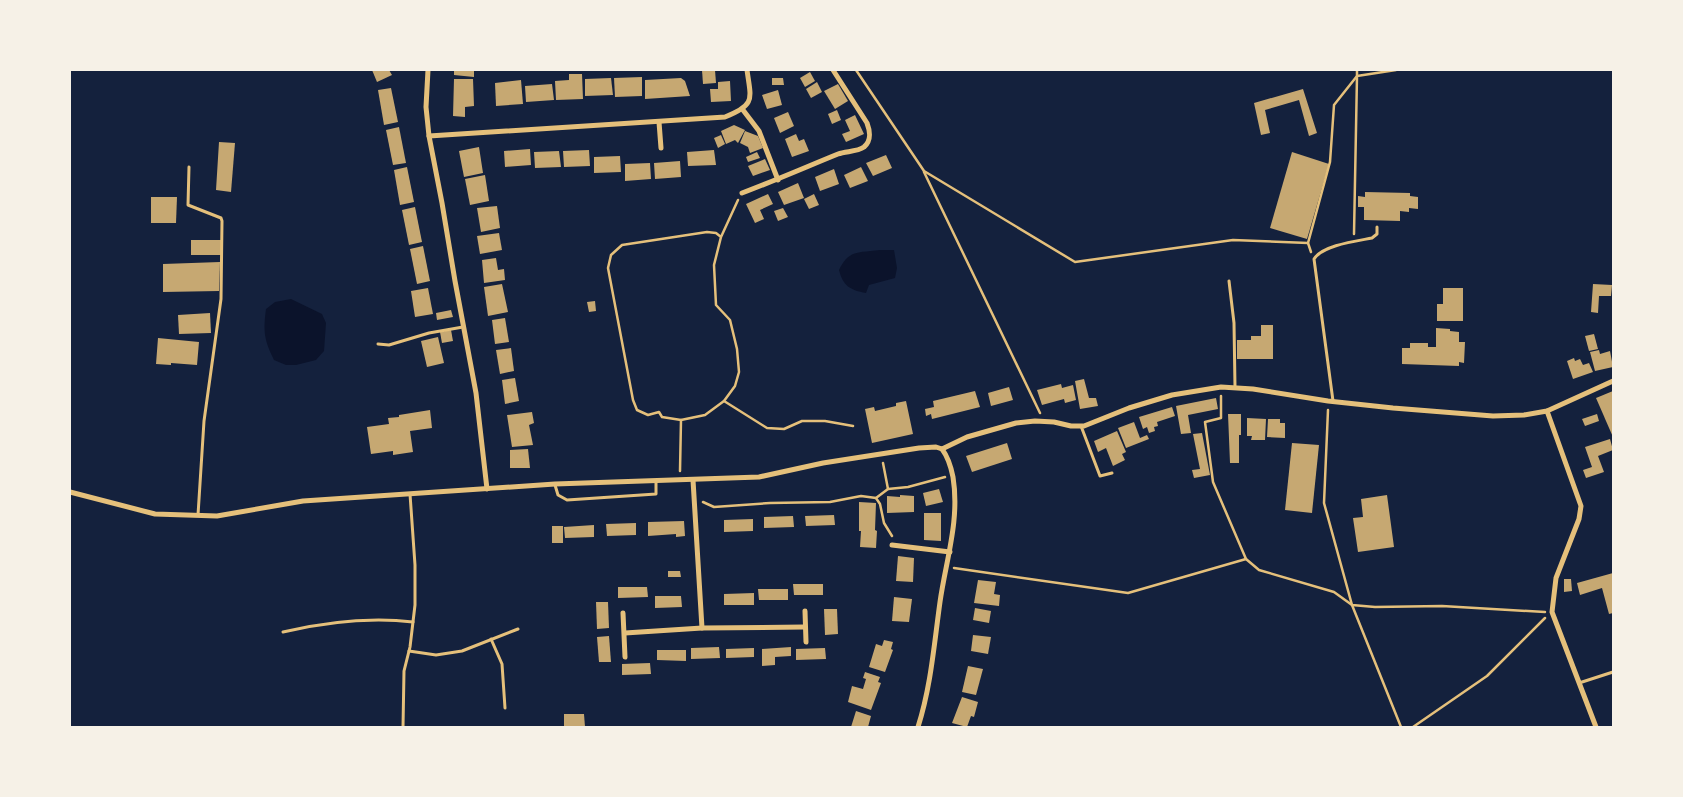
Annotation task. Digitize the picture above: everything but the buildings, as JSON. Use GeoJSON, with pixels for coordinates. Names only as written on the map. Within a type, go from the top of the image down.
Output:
{"type":"FeatureCollection","features":[{"type":"Feature","properties":{"kind":"street"},"geometry":{"type":"LineString","coordinates":[[428,70],[426,106],[429,136],[476,394],[487,489]]}},
{"type":"Feature","properties":{"kind":"street"},"geometry":{"type":"LineString","coordinates":[[429,136],[726,117],[743,110],[750,98],[747,70]]}},
{"type":"Feature","properties":{"kind":"street"},"geometry":{"type":"LineString","coordinates":[[742,193],[778,180],[840,153],[862,148],[870,139],[867,123],[833,70]]}},
{"type":"Feature","properties":{"kind":"street"},"geometry":{"type":"LineString","coordinates":[[743,110],[759,131],[778,180]]}},
{"type":"Feature","properties":{"kind":"street"},"geometry":{"type":"LineString","coordinates":[[659,122],[661,148]]}},
{"type":"Feature","properties":{"kind":"street"},"geometry":{"type":"LineString","coordinates":[[942,449],[967,437],[1006,426],[1026,422],[1082,426],[1172,395],[1221,387],[1235,387],[1331,402],[1493,416],[1524,415],[1547,411],[1613,381]]}},
{"type":"Feature","properties":{"kind":"street"},"geometry":{"type":"LineString","coordinates":[[1547,411],[1581,506],[1579,519],[1556,578],[1552,612],[1596,727]]}},
{"type":"Feature","properties":{"kind":"street"},"geometry":{"type":"LineString","coordinates":[[70,492],[155,514],[218,516],[303,501],[555,484],[759,477],[823,463],[921,447],[936,447],[942,449],[946,454],[952,474],[956,506],[950,552],[940,601],[929,687],[918,727]]}},
{"type":"Feature","properties":{"kind":"street"},"geometry":{"type":"LineString","coordinates":[[693,480],[702,628]]}},
{"type":"Feature","properties":{"kind":"street"},"geometry":{"type":"LineString","coordinates":[[892,545],[950,552]]}},
{"type":"Feature","properties":{"kind":"street"},"geometry":{"type":"LineString","coordinates":[[805,612],[806,642]]}},
{"type":"Feature","properties":{"kind":"street"},"geometry":{"type":"LineString","coordinates":[[623,613],[625,656]]}},
{"type":"Feature","properties":{"kind":"street"},"geometry":{"type":"LineString","coordinates":[[624,633],[702,628],[804,627]]}},
{"type":"Feature","properties":{"kind":"lane"},"geometry":{"type":"LineString","coordinates":[[189,167],[188,205],[221,218],[222,221],[221,299],[204,421],[198,515]]}},
{"type":"Feature","properties":{"kind":"lane"},"geometry":{"type":"LineString","coordinates":[[1331,402],[1314,259],[1325,250],[1372,238],[1377,234],[1377,227]]}},
{"type":"Feature","properties":{"kind":"lane"},"geometry":{"type":"LineString","coordinates":[[1229,281],[1234,323],[1235,387]]}},
{"type":"Feature","properties":{"kind":"lane"},"geometry":{"type":"LineString","coordinates":[[378,344],[388,345],[429,333],[463,327]]}},
{"type":"Feature","properties":{"kind":"lane"},"geometry":{"type":"LineString","coordinates":[[1082,426],[1100,476],[1112,473]]}},
{"type":"Feature","properties":{"kind":"lane"},"geometry":{"type":"LineString","coordinates":[[555,484],[558,495],[567,500],[656,494],[656,481]]}},
{"type":"Feature","properties":{"kind":"lane"},"geometry":{"type":"LineString","coordinates":[[403,727],[404,671],[409,651],[415,606],[415,565],[410,494]]}},
{"type":"Feature","properties":{"kind":"lane"},"geometry":{"type":"LineString","coordinates":[[283,632],[308,626],[353,620],[388,619],[413,622]]}},
{"type":"Feature","properties":{"kind":"lane"},"geometry":{"type":"LineString","coordinates":[[409,651],[436,655],[462,651],[518,629]]}},
{"type":"Feature","properties":{"kind":"lane"},"geometry":{"type":"LineString","coordinates":[[491,639],[502,664],[505,708]]}},
{"type":"Feature","properties":{"kind":"lane"},"geometry":{"type":"LineString","coordinates":[[1578,683],[1613,672]]}},
{"type":"Feature","properties":{"kind":"path"},"geometry":{"type":"LineString","coordinates":[[856,70],[924,171],[1044,422]]}},
{"type":"Feature","properties":{"kind":"path"},"geometry":{"type":"LineString","coordinates":[[1354,242],[1357,70]]}},
{"type":"Feature","properties":{"kind":"path"},"geometry":{"type":"LineString","coordinates":[[1313,260],[1308,243],[1330,162],[1334,105],[1356,76],[1396,70]]}},
{"type":"Feature","properties":{"kind":"path"},"geometry":{"type":"LineString","coordinates":[[924,171],[1075,262],[1232,240],[1308,243]]}},
{"type":"Feature","properties":{"kind":"path"},"geometry":{"type":"LineString","coordinates":[[721,238],[716,233],[707,232],[622,245],[610,255],[608,268],[633,400],[637,410],[648,415],[658,412],[662,417],[681,420],[704,415],[724,401],[735,386],[739,372],[737,350],[730,320],[716,305],[714,265],[721,238],[742,193]]}},
{"type":"Feature","properties":{"kind":"path"},"geometry":{"type":"LineString","coordinates":[[1221,387],[1221,418],[1205,422],[1213,482],[1246,559],[1259,570],[1334,592],[1352,606],[1442,606],[1552,612]]}},
{"type":"Feature","properties":{"kind":"path"},"geometry":{"type":"LineString","coordinates":[[724,401],[766,428],[784,429],[802,421],[825,421],[853,426]]}},
{"type":"Feature","properties":{"kind":"path"},"geometry":{"type":"LineString","coordinates":[[1331,402],[1324,503],[1352,606],[1401,727]]}},
{"type":"Feature","properties":{"kind":"path"},"geometry":{"type":"LineString","coordinates":[[680,481],[681,420]]}},
{"type":"Feature","properties":{"kind":"path"},"geometry":{"type":"LineString","coordinates":[[881,454],[888,488]]}},
{"type":"Feature","properties":{"kind":"path"},"geometry":{"type":"LineString","coordinates":[[695,499],[714,507],[770,503],[830,502],[861,496],[876,498],[888,488],[908,487],[952,474]]}},
{"type":"Feature","properties":{"kind":"path"},"geometry":{"type":"LineString","coordinates":[[876,498],[880,504],[884,523],[892,534],[892,545]]}},
{"type":"Feature","properties":{"kind":"path"},"geometry":{"type":"LineString","coordinates":[[947,567],[1128,593],[1246,559]]}},
{"type":"Feature","properties":{"kind":"path"},"geometry":{"type":"LineString","coordinates":[[1413,727],[1487,676],[1552,612]]}},
{"type":"Feature","properties":{"kind":"water"},"geometry":{"type":"Polygon","coordinates":[[[894,250],[897,268],[895,278],[869,285],[866,293],[845,284],[839,270],[847,258],[855,253],[894,250]]]}},
{"type":"Feature","properties":{"kind":"water"},"geometry":{"type":"Polygon","coordinates":[[[291,299],[322,314],[326,323],[324,351],[316,360],[296,365],[286,365],[274,360],[266,341],[265,317],[266,309],[275,302],[291,299]]]}}]}
